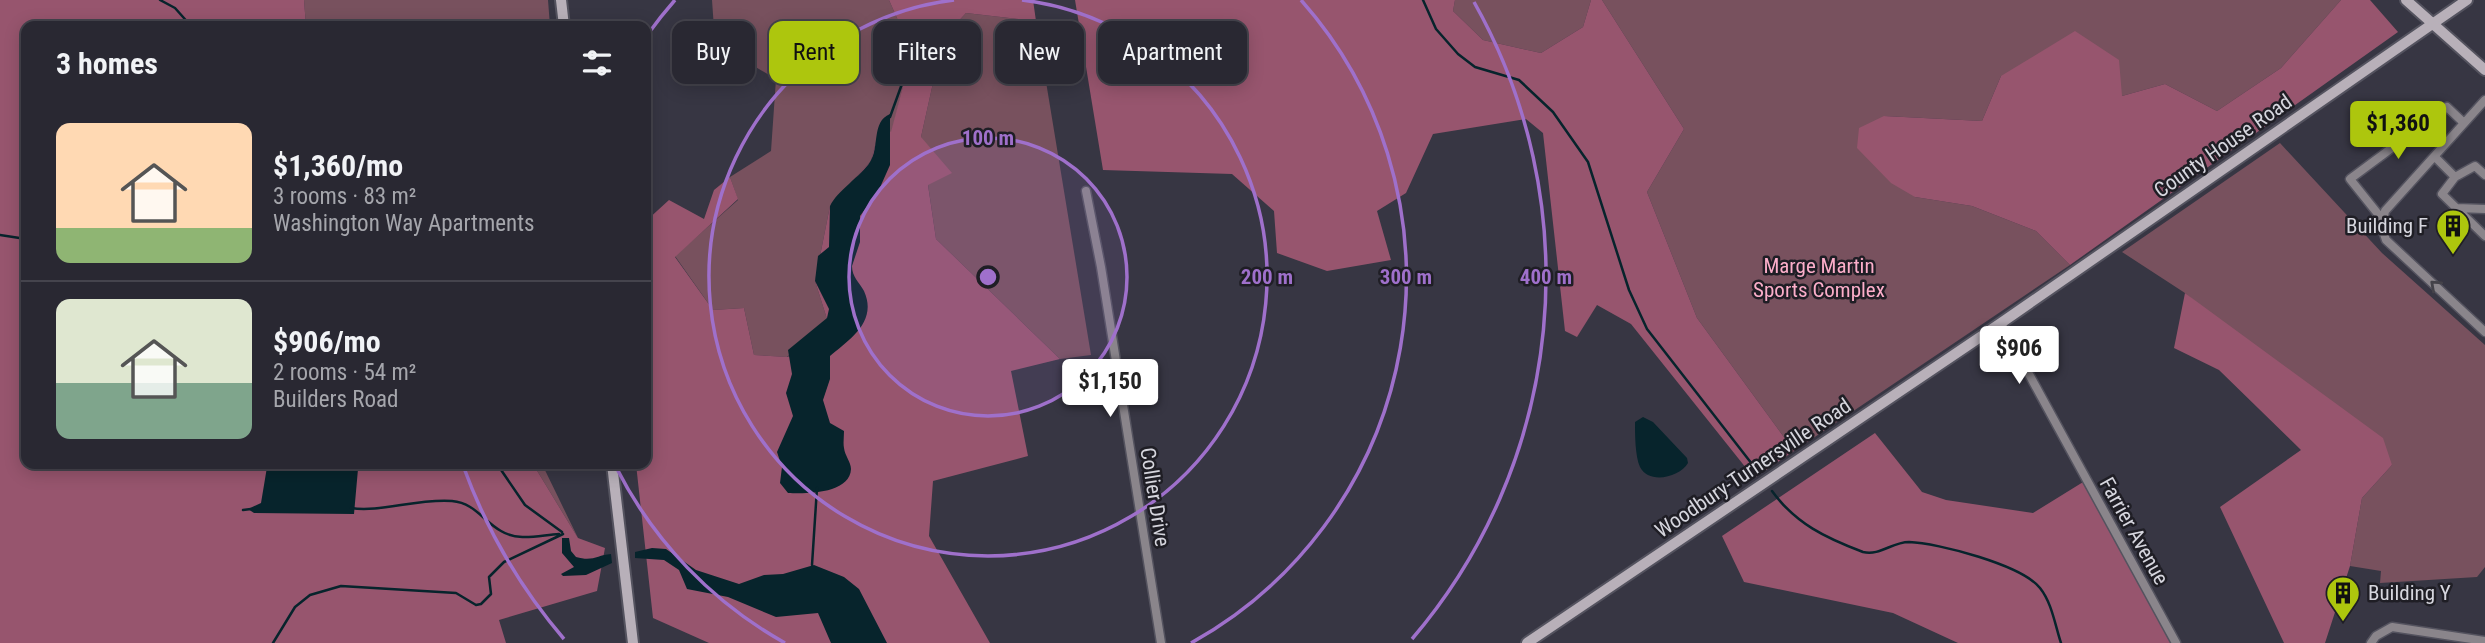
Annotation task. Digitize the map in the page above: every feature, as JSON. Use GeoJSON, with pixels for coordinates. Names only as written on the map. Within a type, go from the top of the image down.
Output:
{"type":"FeatureCollection","features":[{"type":"Feature","properties":{"kind":"main road"},"geometry":{"type":"LineString","coordinates":[[561,0],[563,21]]}},
{"type":"Feature","properties":{"kind":"main road"},"geometry":{"type":"LineString","coordinates":[[2406,0],[2485,70]]}},
{"type":"Feature","properties":{"kind":"main road","name":"County House Road"},"geometry":{"type":"LineString","coordinates":[[2001,323],[2467,0]]}},
{"type":"Feature","properties":{"kind":"main road","name":"Woodbury-Turnersville Road"},"geometry":{"type":"LineString","coordinates":[[1527,643],[2001,323]]}},
{"type":"Feature","properties":{"kind":"main road"},"geometry":{"type":"LineString","coordinates":[[613,469],[633,643]]}},
{"type":"Feature","properties":{"kind":"street"},"geometry":{"type":"LineString","coordinates":[[2382,219],[2385,211],[2485,100]]}},
{"type":"Feature","properties":{"kind":"street"},"geometry":{"type":"LineString","coordinates":[[2464,123],[2447,107],[2350,179],[2382,219],[2386,240],[2485,332]]}},
{"type":"Feature","properties":{"kind":"street"},"geometry":{"type":"LineString","coordinates":[[2435,157],[2455,177]]}},
{"type":"Feature","properties":{"kind":"street"},"geometry":{"type":"LineString","coordinates":[[2485,175],[2475,166],[2455,177],[2442,194],[2485,236]]}},
{"type":"Feature","properties":{"kind":"street","name":"Collier Drive"},"geometry":{"type":"LineString","coordinates":[[1086,191],[1101,267],[1161,643]]}},
{"type":"Feature","properties":{"kind":"street"},"geometry":{"type":"LineString","coordinates":[[2456,208],[2485,209]]}},
{"type":"Feature","properties":{"kind":"street","name":"Farrier Avenue"},"geometry":{"type":"LineString","coordinates":[[2001,323],[2176,643]]}},
{"type":"Feature","properties":{"kind":"street"},"geometry":{"type":"LineString","coordinates":[[2376,640],[2392,627],[2485,641]]}},
{"type":"Feature","properties":{"kind":"green space"},"geometry":{"type":"Polygon","coordinates":[[[304,0],[548,0],[550,21],[306,21],[304,0]]]}},
{"type":"Feature","properties":{"kind":"green space"},"geometry":{"type":"Polygon","coordinates":[[[712,0],[889,0],[898,21],[873,21],[873,84],[904,84],[891,135],[881,123],[871,161],[830,206],[815,281],[827,319],[787,357],[754,355],[744,308],[713,310],[675,256],[738,200],[730,177],[771,151],[776,84],[859,84],[859,21],[769,21],[769,75],[755,67],[755,21],[713,21],[712,0]]]}},
{"type":"Feature","properties":{"kind":"green space"},"geometry":{"type":"Polygon","coordinates":[[[1455,0],[1591,0],[1583,27],[1541,53],[1483,40],[1453,11],[1455,0]]]}},
{"type":"Feature","properties":{"kind":"green space","name":"Marge Martin Sports Complex"},"geometry":{"type":"Polygon","coordinates":[[[1602,0],[2341,0],[2281,68],[2217,111],[2165,84],[2122,96],[2001,76],[1982,121],[1884,116],[1915,197],[1972,206],[2036,231],[2070,265],[1794,451],[1697,318],[1647,192],[1684,129],[1602,0]]]}},
{"type":"Feature","properties":{"kind":"green space"},"geometry":{"type":"Polygon","coordinates":[[[966,13],[1036,21],[995,21],[995,84],[1046,84],[1091,355],[1060,359],[936,239],[921,137],[933,84],[981,84],[981,21],[959,21],[966,13]]]}},
{"type":"Feature","properties":{"kind":"green space"},"geometry":{"type":"Polygon","coordinates":[[[2280,143],[2382,253],[2485,345],[2485,567],[2477,577],[2380,583],[2381,571],[2350,566],[2362,498],[2392,465],[2185,293],[2122,252],[2280,143]]]}},
{"type":"Feature","properties":{"kind":"green space"},"geometry":{"type":"Polygon","coordinates":[[[536,469],[544,469],[578,538],[536,469]]]}},
{"type":"Feature","properties":{"kind":"shaded area"},"geometry":{"type":"Polygon","coordinates":[[[0,0],[304,0],[306,21],[21,21],[21,469],[536,469],[578,538],[605,548],[597,591],[499,620],[506,643],[0,643],[0,0]]]}},
{"type":"Feature","properties":{"kind":"shaded area"},"geometry":{"type":"Polygon","coordinates":[[[889,0],[1033,0],[1036,21],[966,13],[959,21],[898,21],[889,0]]]}},
{"type":"Feature","properties":{"kind":"shaded area"},"geometry":{"type":"Polygon","coordinates":[[[1075,0],[1455,0],[1453,11],[1483,40],[1541,53],[1583,27],[1591,0],[1602,0],[1684,129],[1647,192],[1697,318],[1794,451],[1754,478],[1631,324],[1597,305],[1577,337],[1565,331],[1543,133],[1526,119],[1433,134],[1406,193],[1377,211],[1391,260],[1327,271],[1277,253],[1274,211],[1232,174],[1103,170],[1084,55],[1084,21],[1078,21],[1075,0]]]}},
{"type":"Feature","properties":{"kind":"shaded area"},"geometry":{"type":"Polygon","coordinates":[[[2341,0],[2370,0],[2398,32],[2070,265],[2036,231],[1972,206],[1915,197],[1891,183],[1857,148],[1859,128],[1884,116],[1982,121],[2001,76],[2075,31],[2119,60],[2122,96],[2165,84],[2217,111],[2281,68],[2341,0]]]}},
{"type":"Feature","properties":{"kind":"shaded area"},"geometry":{"type":"Polygon","coordinates":[[[904,84],[933,84],[921,137],[952,173],[928,185],[936,239],[1060,359],[1011,371],[1028,456],[933,481],[929,536],[990,643],[709,643],[653,618],[637,469],[651,469],[651,216],[669,200],[704,219],[714,190],[730,177],[738,199],[675,257],[713,310],[744,308],[754,355],[788,357],[827,319],[815,281],[830,206],[871,161],[881,123],[891,132],[904,84]]]}},
{"type":"Feature","properties":{"kind":"shaded area"},"geometry":{"type":"Polygon","coordinates":[[[2185,293],[2383,438],[2392,465],[2362,498],[2350,566],[2325,643],[2284,643],[2220,507],[2301,450],[2219,370],[2174,348],[2185,293]]]}},
{"type":"Feature","properties":{"kind":"shaded area"},"geometry":{"type":"Polygon","coordinates":[[[1875,433],[1922,492],[1946,500],[2033,513],[2088,479],[2176,643],[1958,643],[1893,613],[1744,582],[1722,536],[1875,433]]]}},
{"type":"Feature","properties":{"kind":"water"},"geometry":{"type":"Polygon","coordinates":[[[890,114],[890,165],[878,192],[860,216],[860,242],[852,266],[854,276],[864,291],[867,312],[853,337],[830,356],[830,379],[823,400],[830,423],[844,431],[844,448],[851,469],[849,477],[835,488],[826,491],[788,493],[780,483],[782,467],[777,452],[793,416],[786,393],[792,374],[788,350],[827,318],[829,309],[815,281],[818,256],[829,247],[830,206],[870,162],[880,123],[890,114]]]}},
{"type":"Feature","properties":{"kind":"water"},"geometry":{"type":"Polygon","coordinates":[[[1643,417],[1653,422],[1687,458],[1688,463],[1684,468],[1664,477],[1644,473],[1636,451],[1635,422],[1643,417]]]}},
{"type":"Feature","properties":{"kind":"water"},"geometry":{"type":"Polygon","coordinates":[[[267,469],[358,469],[354,514],[254,513],[248,509],[261,503],[267,469]]]}},
{"type":"Feature","properties":{"kind":"water"},"geometry":{"type":"Polygon","coordinates":[[[562,538],[569,538],[571,551],[576,557],[591,559],[611,554],[612,563],[586,575],[563,576],[561,574],[574,567],[562,553],[562,538]]]}},
{"type":"Feature","properties":{"kind":"water"},"geometry":{"type":"Polygon","coordinates":[[[652,548],[666,549],[696,570],[739,584],[764,575],[783,574],[814,565],[844,577],[859,589],[887,643],[831,643],[818,613],[776,617],[728,597],[687,589],[679,570],[664,560],[635,558],[635,552],[652,548]]]}},
{"type":"Feature","properties":{"kind":"waterway"},"geometry":{"type":"LineString","coordinates":[[160,0],[175,8],[187,21]]}},
{"type":"Feature","properties":{"kind":"waterway"},"geometry":{"type":"LineString","coordinates":[[1423,0],[1436,29],[1458,54],[1475,67],[1519,80],[1553,112],[1588,162],[1629,290],[1647,329],[1759,473]]}},
{"type":"Feature","properties":{"kind":"waterway"},"geometry":{"type":"LineString","coordinates":[[890,117],[902,84]]}},
{"type":"Feature","properties":{"kind":"waterway"},"geometry":{"type":"LineString","coordinates":[[0,235],[21,238]]}},
{"type":"Feature","properties":{"kind":"waterway"},"geometry":{"type":"LineString","coordinates":[[500,469],[525,505],[562,532]]}},
{"type":"Feature","properties":{"kind":"waterway"},"geometry":{"type":"LineString","coordinates":[[812,565],[817,488]]}},
{"type":"Feature","properties":{"kind":"waterway"},"geometry":{"type":"LineString","coordinates":[[1772,491],[1781,503],[1813,529],[1863,552],[1875,552],[1909,542],[1922,543],[1979,557],[2016,571],[2030,579],[2044,594],[2061,643]]}},
{"type":"Feature","properties":{"kind":"waterway"},"geometry":{"type":"LineString","coordinates":[[351,508],[374,509],[452,501],[467,505],[508,534],[530,537],[559,534]]}},
{"type":"Feature","properties":{"kind":"waterway"},"geometry":{"type":"LineString","coordinates":[[243,510],[251,509]]}},
{"type":"Feature","properties":{"kind":"waterway"},"geometry":{"type":"LineString","coordinates":[[273,643],[295,607],[310,595],[341,586],[456,593],[476,605],[481,604],[491,594],[489,577],[504,562],[563,534]]}},
{"type":"Feature","properties":{"kind":"place","name":"Building F"},"geometry":{"type":"Point","coordinates":[2453,256]}},
{"type":"Feature","properties":{"kind":"place","name":"Building Y"},"geometry":{"type":"Point","coordinates":[2343,623]}}]}
